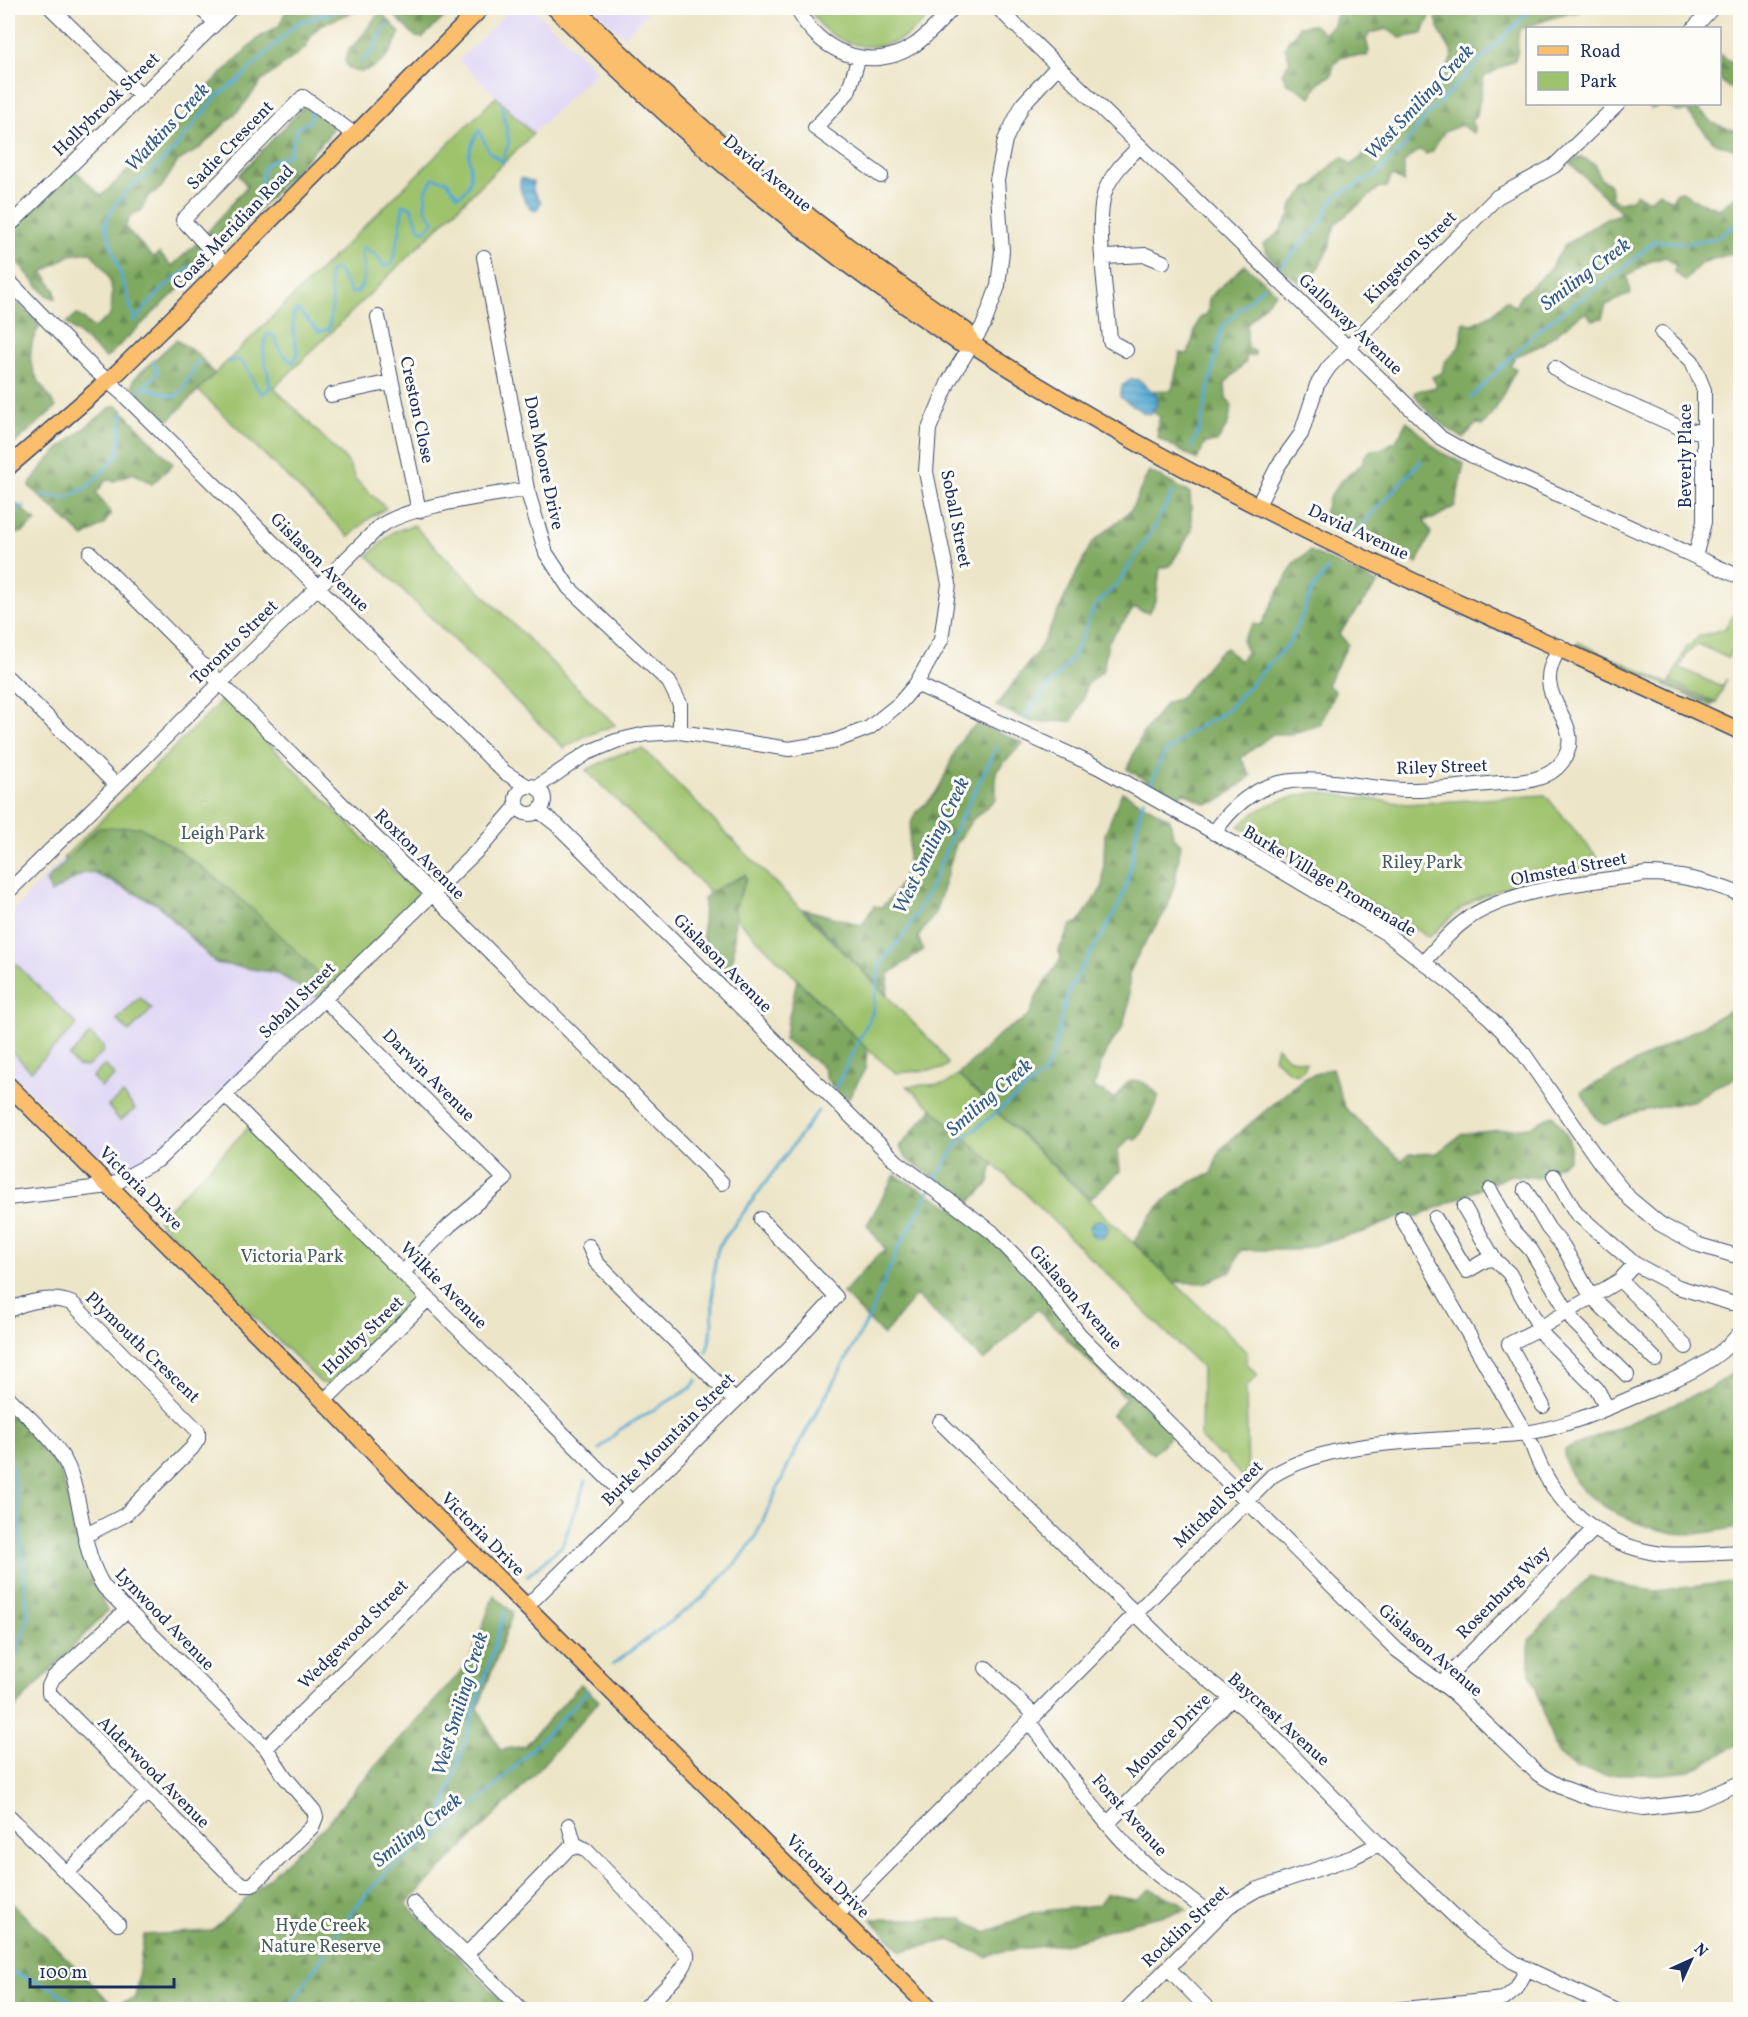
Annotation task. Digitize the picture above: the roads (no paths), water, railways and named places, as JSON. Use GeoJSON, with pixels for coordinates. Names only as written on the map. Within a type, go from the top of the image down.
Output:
{"type":"FeatureCollection","features":[{"type":"Feature","properties":{"kind":"main road","name":"Coast Meridian Road"},"geometry":{"type":"LineString","coordinates":[[8,467],[107,381],[481,8]]}},
{"type":"Feature","properties":{"kind":"main road","name":"David Avenue"},"geometry":{"type":"LineString","coordinates":[[555,8],[658,107],[771,204],[959,343],[972,344],[1041,389],[1147,450],[1257,507],[1740,731]]}},
{"type":"Feature","properties":{"kind":"main road","name":"David Avenue"},"geometry":{"type":"LineString","coordinates":[[575,8],[655,85],[756,174],[869,262],[966,331],[972,344]]}},
{"type":"Feature","properties":{"kind":"main road","name":"Victoria Drive"},"geometry":{"type":"LineString","coordinates":[[8,1085],[324,1401],[468,1549],[932,2010]]}},
{"type":"Feature","properties":{"kind":"street"},"geometry":{"type":"LineString","coordinates":[[51,8],[141,96]]}},
{"type":"Feature","properties":{"kind":"street"},"geometry":{"type":"LineString","coordinates":[[200,8],[216,23]]}},
{"type":"Feature","properties":{"kind":"street","name":"Hollybrook Street"},"geometry":{"type":"LineString","coordinates":[[8,227],[231,8]]}},
{"type":"Feature","properties":{"kind":"street"},"geometry":{"type":"LineString","coordinates":[[797,8],[811,31],[823,43],[859,57],[885,57],[906,50],[925,36],[953,8]]}},
{"type":"Feature","properties":{"kind":"street","name":"Galloway Avenue"},"geometry":{"type":"LineString","coordinates":[[998,8],[1347,348],[1447,442],[1740,577]]}},
{"type":"Feature","properties":{"kind":"street"},"geometry":{"type":"LineString","coordinates":[[1695,27],[1712,8]]}},
{"type":"Feature","properties":{"kind":"street"},"geometry":{"type":"LineString","coordinates":[[859,57],[848,92],[815,128],[881,176]]}},
{"type":"Feature","properties":{"kind":"street","name":"Soball Street"},"geometry":{"type":"LineString","coordinates":[[110,1186],[158,1160],[325,1000],[501,826],[554,777],[587,753],[616,741],[646,734],[680,732],[789,750],[832,742],[869,728],[899,704],[916,684],[941,640],[949,584],[926,472],[929,429],[949,381],[991,309],[1000,274],[1002,251],[997,180],[1005,140],[1023,104],[1058,66]]}},
{"type":"Feature","properties":{"kind":"street","name":"Sadie Crescent"},"geometry":{"type":"LineString","coordinates":[[225,265],[183,220],[303,97],[354,134]]}},
{"type":"Feature","properties":{"kind":"street","name":"Kingston Street"},"geometry":{"type":"LineString","coordinates":[[1257,507],[1278,466],[1301,434],[1319,380],[1347,348],[1492,202],[1514,186],[1554,166],[1617,105]]}},
{"type":"Feature","properties":{"kind":"street"},"geometry":{"type":"LineString","coordinates":[[1126,350],[1110,341],[1100,217],[1104,194],[1114,175],[1140,146]]}},
{"type":"Feature","properties":{"kind":"street"},"geometry":{"type":"LineString","coordinates":[[1104,257],[1146,255],[1163,262]]}},
{"type":"Feature","properties":{"kind":"street","name":"Don Moore Drive"},"geometry":{"type":"LineString","coordinates":[[484,257],[527,489],[539,534],[557,572],[574,593],[669,682],[680,704],[680,732]]}},
{"type":"Feature","properties":{"kind":"street","name":"Gislason Avenue"},"geometry":{"type":"LineString","coordinates":[[8,280],[107,381],[897,1162],[948,1197],[992,1232],[1040,1283],[1078,1334],[1245,1501],[1406,1659],[1441,1683],[1538,1774],[1569,1790],[1620,1805],[1662,1808],[1696,1802],[1740,1784]]}},
{"type":"Feature","properties":{"kind":"street","name":"Creston Close"},"geometry":{"type":"LineString","coordinates":[[378,317],[419,511]]}},
{"type":"Feature","properties":{"kind":"street","name":"Beverly Place"},"geometry":{"type":"LineString","coordinates":[[1662,333],[1688,356],[1699,375],[1706,401],[1704,522],[1695,557]]}},
{"type":"Feature","properties":{"kind":"street"},"geometry":{"type":"LineString","coordinates":[[1555,368],[1573,379],[1681,428],[1704,433]]}},
{"type":"Feature","properties":{"kind":"street"},"geometry":{"type":"LineString","coordinates":[[331,395],[391,382]]}},
{"type":"Feature","properties":{"kind":"street","name":"Toronto Street"},"geometry":{"type":"LineString","coordinates":[[9,888],[379,527],[397,517],[419,511],[527,489]]}},
{"type":"Feature","properties":{"kind":"street","name":"Roxton Avenue"},"geometry":{"type":"LineString","coordinates":[[90,553],[722,1183]]}},
{"type":"Feature","properties":{"kind":"street","name":"Riley Street"},"geometry":{"type":"LineString","coordinates":[[1214,833],[1232,810],[1244,801],[1267,787],[1288,781],[1319,779],[1414,790],[1520,781],[1550,773],[1565,757],[1570,738],[1567,721],[1549,680],[1552,664],[1560,646]]}},
{"type":"Feature","properties":{"kind":"street"},"geometry":{"type":"LineString","coordinates":[[8,678],[116,785]]}},
{"type":"Feature","properties":{"kind":"street","name":"Burke Village Promenade"},"geometry":{"type":"LineString","coordinates":[[916,684],[1059,748],[1128,784],[1387,934],[1491,1019],[1524,1054],[1601,1164],[1630,1199],[1670,1230],[1700,1245],[1740,1257]]}},
{"type":"Feature","properties":{"kind":"street","name":"Olmsted Street"},"geometry":{"type":"LineString","coordinates":[[1424,962],[1456,928],[1473,915],[1502,902],[1529,894],[1626,877],[1664,874],[1701,879],[1740,894]]}},
{"type":"Feature","properties":{"kind":"street","name":"Darwin Avenue"},"geometry":{"type":"LineString","coordinates":[[325,1000],[505,1179]]}},
{"type":"Feature","properties":{"kind":"street","name":"Wilkie Avenue"},"geometry":{"type":"LineString","coordinates":[[226,1096],[632,1503]]}},
{"type":"Feature","properties":{"kind":"street"},"geometry":{"type":"LineString","coordinates":[[1554,1176],[1576,1213],[1635,1264],[1678,1287],[1731,1303]]}},
{"type":"Feature","properties":{"kind":"street","name":"Holtby Street"},"geometry":{"type":"LineString","coordinates":[[403,1272],[450,1225],[505,1179]]}},
{"type":"Feature","properties":{"kind":"street"},"geometry":{"type":"LineString","coordinates":[[8,1198],[110,1186]]}},
{"type":"Feature","properties":{"kind":"street"},"geometry":{"type":"LineString","coordinates":[[1524,1189],[1548,1228],[1563,1246],[1591,1296],[1656,1360]]}},
{"type":"Feature","properties":{"kind":"street"},"geometry":{"type":"LineString","coordinates":[[1490,1190],[1514,1232],[1531,1251],[1566,1311],[1627,1375]]}},
{"type":"Feature","properties":{"kind":"street"},"geometry":{"type":"LineString","coordinates":[[1464,1207],[1494,1259],[1509,1273],[1544,1336],[1597,1389],[1607,1408]]}},
{"type":"Feature","properties":{"kind":"street"},"geometry":{"type":"LineString","coordinates":[[1402,1218],[1525,1433],[1557,1494],[1594,1529],[1627,1546],[1660,1553],[1740,1552]]}},
{"type":"Feature","properties":{"kind":"street"},"geometry":{"type":"LineString","coordinates":[[1435,1218],[1467,1271],[1486,1260],[1494,1259]]}},
{"type":"Feature","properties":{"kind":"street","name":"Burke Mountain Street"},"geometry":{"type":"LineString","coordinates":[[526,1607],[735,1401],[836,1297],[760,1220]]}},
{"type":"Feature","properties":{"kind":"street"},"geometry":{"type":"LineString","coordinates":[[589,1246],[596,1262],[735,1401]]}},
{"type":"Feature","properties":{"kind":"street"},"geometry":{"type":"LineString","coordinates":[[1543,1406],[1509,1344],[1620,1280],[1635,1264]]}},
{"type":"Feature","properties":{"kind":"street"},"geometry":{"type":"LineString","coordinates":[[1620,1280],[1686,1347]]}},
{"type":"Feature","properties":{"kind":"street","name":"Holtby Street"},"geometry":{"type":"LineString","coordinates":[[324,1401],[429,1298]]}},
{"type":"Feature","properties":{"kind":"street","name":"Plymouth Crescent"},"geometry":{"type":"LineString","coordinates":[[8,1311],[21,1305],[54,1299],[73,1304],[198,1431],[198,1439],[192,1448],[128,1512],[86,1534]]}},
{"type":"Feature","properties":{"kind":"street","name":"Mitchell Street"},"geometry":{"type":"LineString","coordinates":[[837,1915],[1272,1476],[1312,1456],[1355,1448],[1525,1433],[1560,1426],[1687,1374],[1713,1359],[1740,1333]]}},
{"type":"Feature","properties":{"kind":"street","name":"Lynwood Avenue"},"geometry":{"type":"LineString","coordinates":[[8,1396],[47,1436],[64,1460],[100,1581],[266,1748],[285,1777],[313,1808],[316,1817]]}},
{"type":"Feature","properties":{"kind":"street","name":"Baycrest Avenue"},"geometry":{"type":"LineString","coordinates":[[939,1422],[1134,1614],[1283,1746],[1379,1844],[1471,1932],[1496,1951],[1527,1969],[1615,2010]]}},
{"type":"Feature","properties":{"kind":"street","name":"Rosenburg Way"},"geometry":{"type":"LineString","coordinates":[[1441,1683],[1594,1529]]}},
{"type":"Feature","properties":{"kind":"street","name":"Wedgewood Street"},"geometry":{"type":"LineString","coordinates":[[266,1748],[468,1549]]}},
{"type":"Feature","properties":{"kind":"street","name":"Alderwood Avenue"},"geometry":{"type":"LineString","coordinates":[[127,1610],[52,1678],[48,1689],[52,1698],[233,1878],[248,1885],[258,1881],[310,1830],[316,1817]]}},
{"type":"Feature","properties":{"kind":"street","name":"Forst Avenue"},"geometry":{"type":"LineString","coordinates":[[986,1668],[1032,1719],[1108,1823],[1168,1885],[1196,1901],[1215,1919]]}},
{"type":"Feature","properties":{"kind":"street","name":"Mounce Drive"},"geometry":{"type":"LineString","coordinates":[[1108,1823],[1231,1699]]}},
{"type":"Feature","properties":{"kind":"street"},"geometry":{"type":"LineString","coordinates":[[66,1873],[147,1793]]}},
{"type":"Feature","properties":{"kind":"street"},"geometry":{"type":"LineString","coordinates":[[9,1816],[118,1924]]}},
{"type":"Feature","properties":{"kind":"street"},"geometry":{"type":"LineString","coordinates":[[569,1825],[575,1846]]}},
{"type":"Feature","properties":{"kind":"street","name":"Rocklin Street"},"geometry":{"type":"LineString","coordinates":[[1126,2010],[1229,1906],[1256,1890],[1353,1857],[1379,1844]]}},
{"type":"Feature","properties":{"kind":"street"},"geometry":{"type":"LineString","coordinates":[[466,1955],[563,1854],[575,1846]]}},
{"type":"Feature","properties":{"kind":"street"},"geometry":{"type":"LineString","coordinates":[[575,1846],[586,1850],[687,1954],[686,1965],[643,2010]]}},
{"type":"Feature","properties":{"kind":"street"},"geometry":{"type":"LineString","coordinates":[[412,1903],[522,2010]]}},
{"type":"Feature","properties":{"kind":"street"},"geometry":{"type":"LineString","coordinates":[[1168,1968],[1209,2010]]}},
{"type":"Feature","properties":{"kind":"street"},"geometry":{"type":"LineString","coordinates":[[1394,2010],[1504,1999],[1516,1989],[1527,1969]]}},
{"type":"Feature","properties":{"kind":"water"},"geometry":{"type":"Polygon","coordinates":[[[521,178],[533,182],[533,191],[541,202],[536,211],[523,197],[520,187],[521,178]]]}},
{"type":"Feature","properties":{"kind":"water"},"geometry":{"type":"Polygon","coordinates":[[[1132,379],[1139,380],[1157,395],[1157,404],[1151,414],[1144,413],[1120,397],[1122,386],[1132,379]]]}},
{"type":"Feature","properties":{"kind":"water"},"geometry":{"type":"Polygon","coordinates":[[[1099,1220],[1105,1223],[1108,1229],[1105,1235],[1099,1238],[1093,1235],[1090,1229],[1093,1223],[1099,1220]]]}},
{"type":"Feature","properties":{"kind":"waterway","name":"Watkins Creek"},"geometry":{"type":"LineString","coordinates":[[135,321],[105,224],[114,206],[131,186],[146,177],[173,151],[216,97],[241,78],[297,23],[345,8]]}},
{"type":"Feature","properties":{"kind":"waterway"},"geometry":{"type":"LineString","coordinates":[[396,15],[404,8]]}},
{"type":"Feature","properties":{"kind":"waterway","name":"West Smiling Creek"},"geometry":{"type":"LineString","coordinates":[[1281,267],[1320,224],[1335,197],[1378,173],[1405,146],[1427,115],[1532,8]]}},
{"type":"Feature","properties":{"kind":"waterway"},"geometry":{"type":"LineString","coordinates":[[361,62],[373,51],[387,24]]}},
{"type":"Feature","properties":{"kind":"waterway"},"geometry":{"type":"LineString","coordinates":[[229,362],[238,359],[263,394],[270,387],[264,354],[268,334],[274,336],[281,352],[293,363],[298,352],[294,337],[293,314],[298,310],[319,332],[329,329],[332,304],[329,273],[335,269],[340,273],[351,293],[356,293],[364,277],[363,247],[375,254],[385,267],[392,264],[403,205],[411,207],[420,229],[426,231],[434,221],[425,208],[426,191],[433,178],[447,181],[458,196],[467,189],[471,174],[469,154],[479,130],[489,152],[502,162],[509,142],[502,107]]}},
{"type":"Feature","properties":{"kind":"waterway"},"geometry":{"type":"LineString","coordinates":[[223,238],[230,224],[257,202],[264,168],[269,162],[289,155],[297,128],[310,121],[312,110]]}},
{"type":"Feature","properties":{"kind":"waterway","name":"Smiling Creek"},"geometry":{"type":"LineString","coordinates":[[1471,398],[1539,329],[1620,271],[1655,241],[1688,243],[1717,238],[1740,221]]}},
{"type":"Feature","properties":{"kind":"waterway"},"geometry":{"type":"LineString","coordinates":[[135,321],[166,286],[204,258]]}},
{"type":"Feature","properties":{"kind":"waterway","name":"West Smiling Creek"},"geometry":{"type":"LineString","coordinates":[[1191,448],[1200,428],[1222,327],[1264,286]]}},
{"type":"Feature","properties":{"kind":"waterway"},"geometry":{"type":"LineString","coordinates":[[144,387],[175,397],[183,390],[198,361]]}},
{"type":"Feature","properties":{"kind":"waterway","name":"Watkins Creek"},"geometry":{"type":"LineString","coordinates":[[139,391],[158,373],[154,362]]}},
{"type":"Feature","properties":{"kind":"waterway","name":"Watkins Creek"},"geometry":{"type":"LineString","coordinates":[[41,495],[67,498],[88,487],[118,455],[123,413]]}},
{"type":"Feature","properties":{"kind":"waterway","name":"Smiling Creek"},"geometry":{"type":"LineString","coordinates":[[1354,533],[1421,461]]}},
{"type":"Feature","properties":{"kind":"waterway","name":"West Smiling Creek"},"geometry":{"type":"LineString","coordinates":[[1023,718],[1072,658],[1095,606],[1119,582],[1154,528],[1173,492]]}},
{"type":"Feature","properties":{"kind":"waterway","name":"Watkins Creek"},"geometry":{"type":"LineString","coordinates":[[8,512],[24,506]]}},
{"type":"Feature","properties":{"kind":"waterway","name":"Smiling Creek"},"geometry":{"type":"LineString","coordinates":[[1148,790],[1164,754],[1189,733],[1226,711],[1291,641],[1313,589],[1328,569]]}},
{"type":"Feature","properties":{"kind":"waterway","name":"West Smiling Creek"},"geometry":{"type":"LineString","coordinates":[[836,1087],[872,1014],[880,965],[906,932],[931,887],[950,840],[997,747]]}},
{"type":"Feature","properties":{"kind":"waterway","name":"Smiling Creek"},"geometry":{"type":"LineString","coordinates":[[933,1184],[957,1144],[1043,1075],[1049,1065],[1069,992],[1119,905],[1128,881],[1140,810],[1144,799]]}},
{"type":"Feature","properties":{"kind":"waterway","name":"West Smiling Creek"},"geometry":{"type":"LineString","coordinates":[[706,1352],[712,1326],[714,1272],[719,1246],[818,1111]]}},
{"type":"Feature","properties":{"kind":"waterway","name":"Smiling Creek"},"geometry":{"type":"LineString","coordinates":[[613,1664],[701,1599],[740,1559],[755,1538],[792,1457],[870,1316],[894,1257],[930,1190]]}},
{"type":"Feature","properties":{"kind":"waterway","name":"West Smiling Creek"},"geometry":{"type":"LineString","coordinates":[[599,1450],[619,1430],[691,1388],[697,1380]]}},
{"type":"Feature","properties":{"kind":"waterway","name":"Watkins Creek"},"geometry":{"type":"LineString","coordinates":[[8,1446],[18,1502],[28,1619],[8,1677]]}},
{"type":"Feature","properties":{"kind":"waterway","name":"West Smiling Creek"},"geometry":{"type":"LineString","coordinates":[[527,1576],[562,1546],[586,1481]]}},
{"type":"Feature","properties":{"kind":"waterway","name":"West Smiling Creek"},"geometry":{"type":"LineString","coordinates":[[435,1837],[505,1612]]}},
{"type":"Feature","properties":{"kind":"waterway","name":"Smiling Creek"},"geometry":{"type":"LineString","coordinates":[[287,2010],[357,1905],[389,1869],[443,1833],[499,1783],[587,1692]]}},
{"type":"Feature","properties":{"kind":"waterway"},"geometry":{"type":"LineString","coordinates":[[8,1971],[49,1986],[83,2010]]}},
{"type":"Feature","properties":{"kind":"park label","name":"Leigh Park"},"geometry":{"type":"Point","coordinates":[223,834]}},
{"type":"Feature","properties":{"kind":"park label","name":"Riley Park"},"geometry":{"type":"Point","coordinates":[1422,863]}},
{"type":"Feature","properties":{"kind":"park label","name":"Victoria Park"},"geometry":{"type":"Point","coordinates":[292,1257]}},
{"type":"Feature","properties":{"kind":"park label","name":"Hyde Creek Nature Reserve"},"geometry":{"type":"Point","coordinates":[321,1936]}}]}
